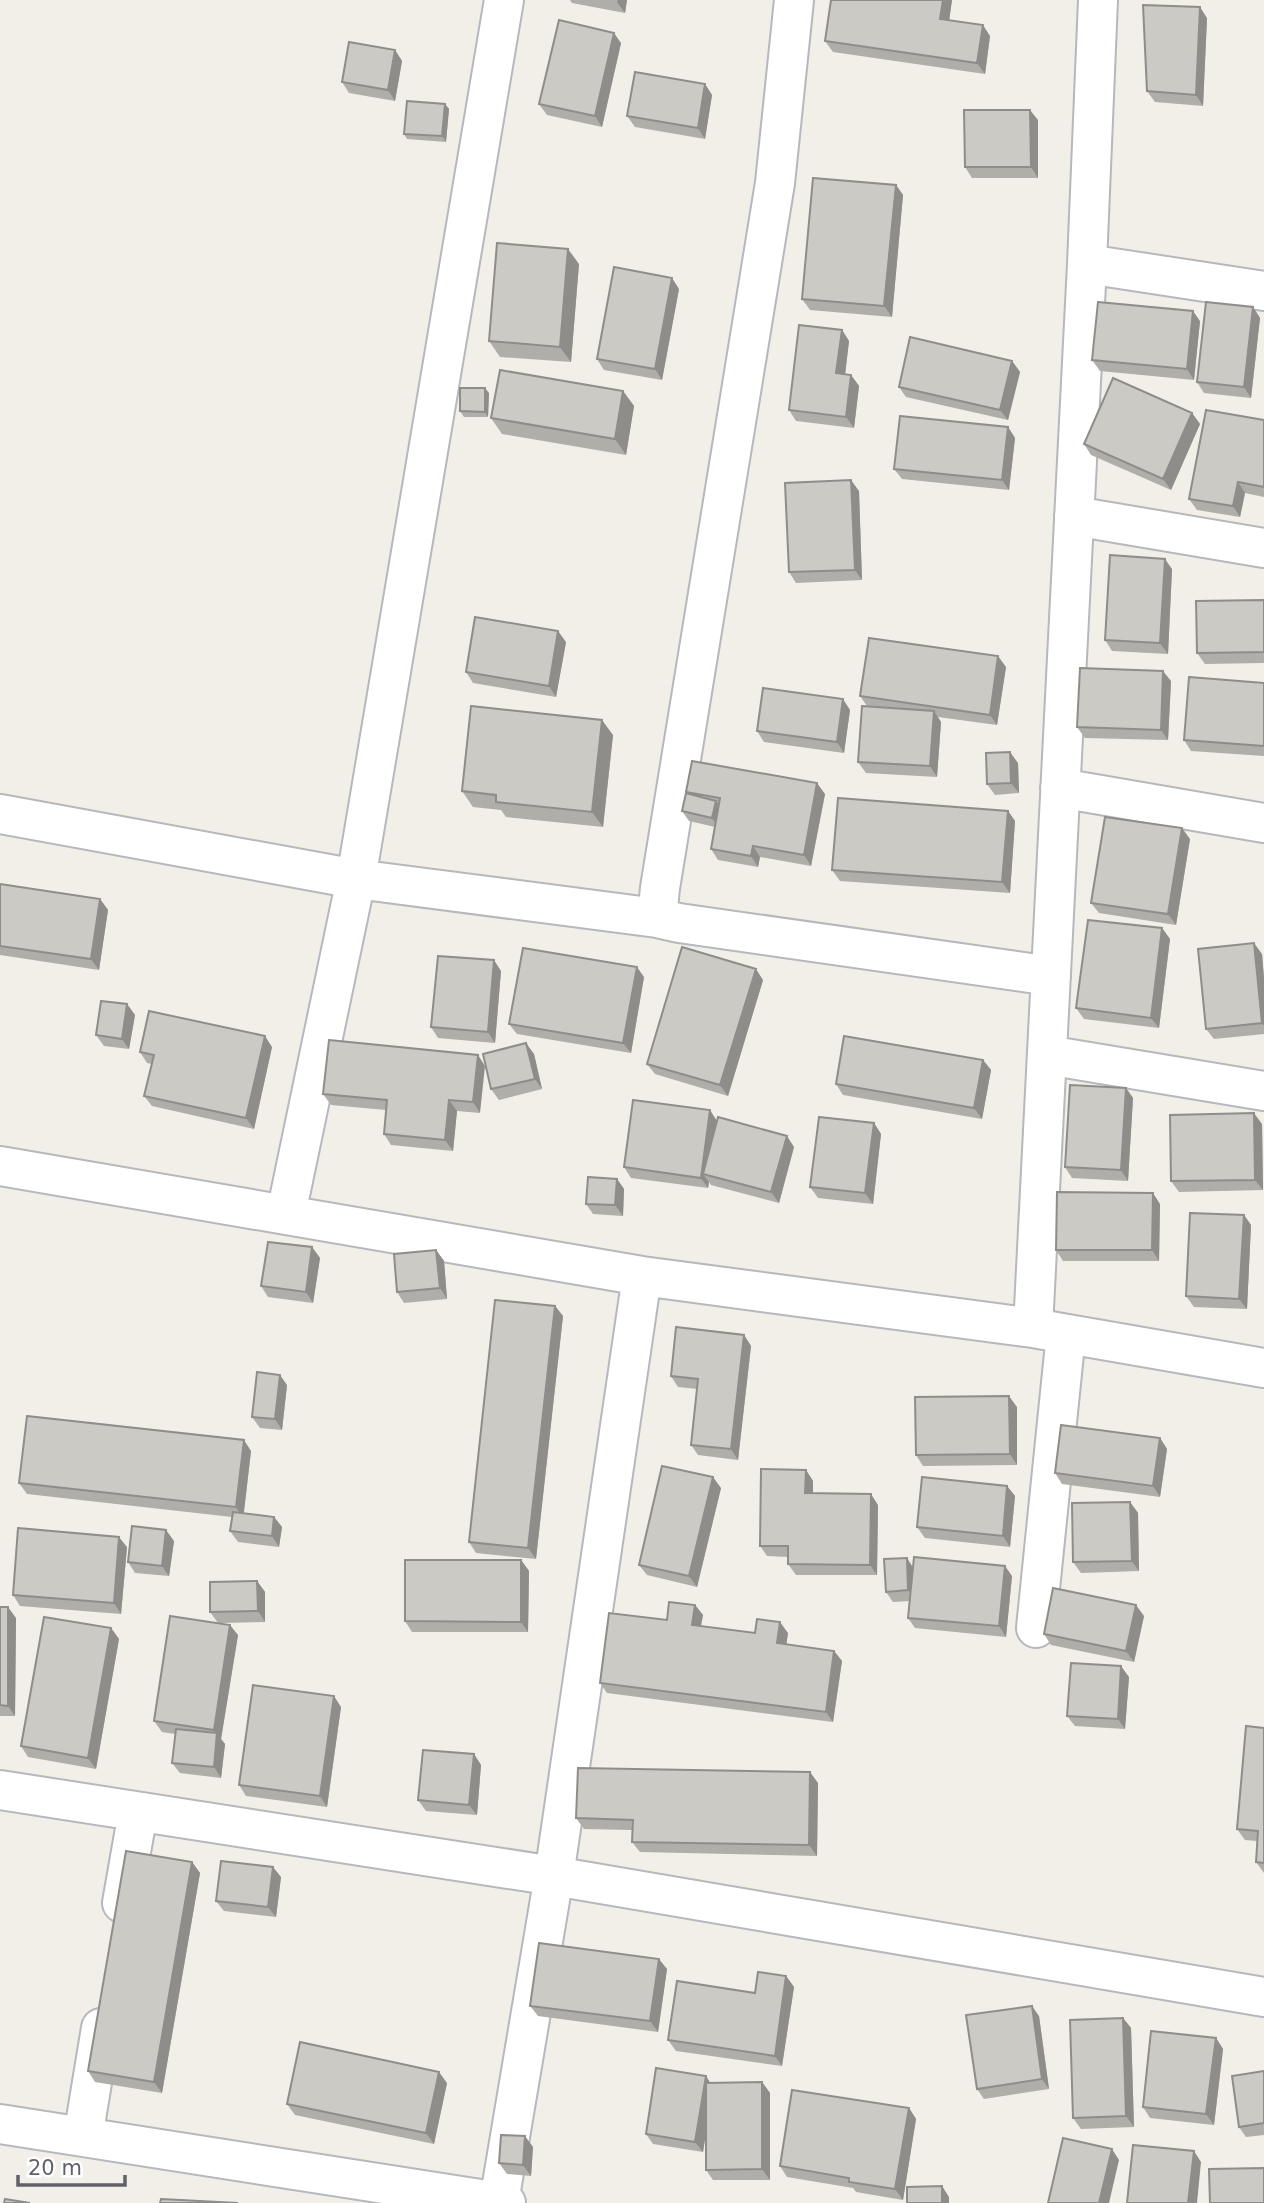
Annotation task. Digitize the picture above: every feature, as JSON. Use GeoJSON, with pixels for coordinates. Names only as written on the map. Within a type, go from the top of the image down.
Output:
{"type":"FeatureCollection","features":[{"type":"Feature","properties":{"kind":"street"},"geometry":{"type":"LineString","coordinates":[[286,1214],[356,879],[503,0]]}},
{"type":"Feature","properties":{"kind":"street"},"geometry":{"type":"LineString","coordinates":[[657,918],[775,183],[794,0]]}},
{"type":"Feature","properties":{"kind":"street"},"geometry":{"type":"LineString","coordinates":[[1036,1628],[1049,1331],[1047,1055],[1098,0]]}},
{"type":"Feature","properties":{"kind":"street"},"geometry":{"type":"LineString","coordinates":[[1087,264],[1264,291]]}},
{"type":"Feature","properties":{"kind":"street"},"geometry":{"type":"LineString","coordinates":[[1074,516],[1264,548]]}},
{"type":"Feature","properties":{"kind":"street"},"geometry":{"type":"LineString","coordinates":[[1060,788],[1264,823]]}},
{"type":"Feature","properties":{"kind":"street"},"geometry":{"type":"LineString","coordinates":[[0,814],[356,879],[657,918],[1051,976]]}},
{"type":"Feature","properties":{"kind":"street"},"geometry":{"type":"LineString","coordinates":[[1047,1055],[1264,1091]]}},
{"type":"Feature","properties":{"kind":"street"},"geometry":{"type":"LineString","coordinates":[[0,1166],[642,1276],[1049,1331],[1264,1368]]}},
{"type":"Feature","properties":{"kind":"street"},"geometry":{"type":"LineString","coordinates":[[0,2124],[502,2202],[554,1876],[642,1276]]}},
{"type":"Feature","properties":{"kind":"street"},"geometry":{"type":"LineString","coordinates":[[0,1790],[554,1876],[1264,1997]]}},
{"type":"Feature","properties":{"kind":"street"},"geometry":{"type":"LineString","coordinates":[[117,1934],[138,1812]]}},
{"type":"Feature","properties":{"kind":"street"},"geometry":{"type":"LineString","coordinates":[[83,2137],[108,1988]]}},
{"type":"Feature","properties":{"kind":"building"},"geometry":{"type":"Polygon","coordinates":[[[831,0],[943,0],[940,19],[983,25],[977,63],[825,41],[831,0]]]}},
{"type":"Feature","properties":{"kind":"building"},"geometry":{"type":"Polygon","coordinates":[[[1143,5],[1200,7],[1196,95],[1147,91],[1143,5]]]}},
{"type":"Feature","properties":{"kind":"building"},"geometry":{"type":"Polygon","coordinates":[[[559,20],[614,33],[595,116],[539,104],[559,20]]]}},
{"type":"Feature","properties":{"kind":"building"},"geometry":{"type":"Polygon","coordinates":[[[349,42],[395,50],[388,90],[342,82],[349,42]]]}},
{"type":"Feature","properties":{"kind":"building"},"geometry":{"type":"Polygon","coordinates":[[[635,72],[705,84],[698,128],[627,116],[635,72]]]}},
{"type":"Feature","properties":{"kind":"building"},"geometry":{"type":"Polygon","coordinates":[[[407,101],[445,104],[442,136],[404,134],[407,101]]]}},
{"type":"Feature","properties":{"kind":"building"},"geometry":{"type":"Polygon","coordinates":[[[964,110],[1030,110],[1031,167],[965,167],[964,110]]]}},
{"type":"Feature","properties":{"kind":"building"},"geometry":{"type":"Polygon","coordinates":[[[813,178],[896,185],[884,306],[802,299],[813,178]]]}},
{"type":"Feature","properties":{"kind":"building"},"geometry":{"type":"Polygon","coordinates":[[[497,243],[568,249],[560,347],[489,341],[497,243]]]}},
{"type":"Feature","properties":{"kind":"building"},"geometry":{"type":"Polygon","coordinates":[[[614,267],[672,278],[655,369],[597,359],[614,267]]]}},
{"type":"Feature","properties":{"kind":"building"},"geometry":{"type":"Polygon","coordinates":[[[1098,302],[1193,311],[1187,369],[1092,360],[1098,302]]]}},
{"type":"Feature","properties":{"kind":"building"},"geometry":{"type":"Polygon","coordinates":[[[1206,302],[1253,307],[1244,387],[1197,382],[1206,302]]]}},
{"type":"Feature","properties":{"kind":"building"},"geometry":{"type":"Polygon","coordinates":[[[799,325],[842,330],[836,373],[851,375],[846,417],[789,410],[799,325]]]}},
{"type":"Feature","properties":{"kind":"building"},"geometry":{"type":"Polygon","coordinates":[[[910,337],[1012,361],[1000,410],[899,387],[910,337]]]}},
{"type":"Feature","properties":{"kind":"building"},"geometry":{"type":"Polygon","coordinates":[[[500,370],[623,391],[615,439],[491,418],[500,370]]]}},
{"type":"Feature","properties":{"kind":"building"},"geometry":{"type":"Polygon","coordinates":[[[1113,378],[1192,413],[1163,479],[1084,444],[1113,378]]]}},
{"type":"Feature","properties":{"kind":"building"},"geometry":{"type":"Polygon","coordinates":[[[460,388],[485,388],[485,412],[460,411],[460,388]]]}},
{"type":"Feature","properties":{"kind":"building"},"geometry":{"type":"Polygon","coordinates":[[[1206,410],[1264,420],[1264,487],[1238,482],[1233,506],[1189,499],[1206,410]]]}},
{"type":"Feature","properties":{"kind":"building"},"geometry":{"type":"Polygon","coordinates":[[[900,416],[1008,427],[1002,480],[894,469],[900,416]]]}},
{"type":"Feature","properties":{"kind":"building"},"geometry":{"type":"Polygon","coordinates":[[[851,480],[855,570],[789,572],[785,483],[851,480]]]}},
{"type":"Feature","properties":{"kind":"building"},"geometry":{"type":"Polygon","coordinates":[[[1110,555],[1165,559],[1160,643],[1105,640],[1110,555]]]}},
{"type":"Feature","properties":{"kind":"building"},"geometry":{"type":"Polygon","coordinates":[[[1264,600],[1264,652],[1197,653],[1196,601],[1264,600]]]}},
{"type":"Feature","properties":{"kind":"building"},"geometry":{"type":"Polygon","coordinates":[[[475,617],[558,631],[549,686],[466,672],[475,617]]]}},
{"type":"Feature","properties":{"kind":"building"},"geometry":{"type":"Polygon","coordinates":[[[869,638],[998,656],[990,715],[860,696],[869,638]]]}},
{"type":"Feature","properties":{"kind":"building"},"geometry":{"type":"Polygon","coordinates":[[[1080,668],[1163,671],[1161,730],[1077,727],[1080,668]]]}},
{"type":"Feature","properties":{"kind":"building"},"geometry":{"type":"Polygon","coordinates":[[[1189,677],[1264,683],[1264,746],[1184,740],[1189,677]]]}},
{"type":"Feature","properties":{"kind":"building"},"geometry":{"type":"Polygon","coordinates":[[[763,688],[843,699],[837,742],[757,731],[763,688]]]}},
{"type":"Feature","properties":{"kind":"building"},"geometry":{"type":"Polygon","coordinates":[[[471,706],[602,720],[592,812],[496,802],[496,795],[462,791],[471,706]]]}},
{"type":"Feature","properties":{"kind":"building"},"geometry":{"type":"Polygon","coordinates":[[[862,706],[934,711],[930,766],[858,762],[862,706]]]}},
{"type":"Feature","properties":{"kind":"building"},"geometry":{"type":"Polygon","coordinates":[[[1010,752],[1011,783],[987,784],[986,753],[1010,752]]]}},
{"type":"Feature","properties":{"kind":"building"},"geometry":{"type":"Polygon","coordinates":[[[692,761],[817,783],[804,855],[753,846],[751,856],[711,849],[720,798],[686,792],[692,761]]]}},
{"type":"Feature","properties":{"kind":"building"},"geometry":{"type":"Polygon","coordinates":[[[686,793],[716,801],[712,818],[682,811],[686,793]]]}},
{"type":"Feature","properties":{"kind":"building"},"geometry":{"type":"Polygon","coordinates":[[[838,798],[1008,811],[1002,882],[832,870],[838,798]]]}},
{"type":"Feature","properties":{"kind":"building"},"geometry":{"type":"Polygon","coordinates":[[[1105,817],[1182,828],[1168,914],[1091,903],[1105,817]]]}},
{"type":"Feature","properties":{"kind":"building"},"geometry":{"type":"Polygon","coordinates":[[[0,884],[100,899],[91,959],[0,946],[0,884]]]}},
{"type":"Feature","properties":{"kind":"building"},"geometry":{"type":"Polygon","coordinates":[[[1088,920],[1162,928],[1151,1018],[1076,1008],[1088,920]]]}},
{"type":"Feature","properties":{"kind":"building"},"geometry":{"type":"Polygon","coordinates":[[[1254,943],[1262,1023],[1206,1029],[1198,949],[1254,943]]]}},
{"type":"Feature","properties":{"kind":"building"},"geometry":{"type":"Polygon","coordinates":[[[682,947],[756,969],[720,1085],[647,1064],[682,947]]]}},
{"type":"Feature","properties":{"kind":"building"},"geometry":{"type":"Polygon","coordinates":[[[523,948],[637,967],[623,1043],[509,1024],[523,948]]]}},
{"type":"Feature","properties":{"kind":"building"},"geometry":{"type":"Polygon","coordinates":[[[438,956],[494,960],[488,1032],[431,1027],[438,956]]]}},
{"type":"Feature","properties":{"kind":"building"},"geometry":{"type":"Polygon","coordinates":[[[101,1001],[127,1004],[122,1039],[96,1035],[101,1001]]]}},
{"type":"Feature","properties":{"kind":"building"},"geometry":{"type":"Polygon","coordinates":[[[149,1011],[265,1036],[246,1118],[144,1096],[154,1055],[140,1052],[149,1011]]]}},
{"type":"Feature","properties":{"kind":"building"},"geometry":{"type":"Polygon","coordinates":[[[844,1036],[983,1060],[974,1108],[836,1084],[844,1036]]]}},
{"type":"Feature","properties":{"kind":"building"},"geometry":{"type":"Polygon","coordinates":[[[329,1040],[478,1055],[473,1102],[449,1100],[445,1140],[384,1134],[387,1100],[323,1094],[329,1040]]]}},
{"type":"Feature","properties":{"kind":"building"},"geometry":{"type":"Polygon","coordinates":[[[526,1043],[535,1079],[491,1089],[483,1054],[526,1043]]]}},
{"type":"Feature","properties":{"kind":"building"},"geometry":{"type":"Polygon","coordinates":[[[1070,1085],[1126,1088],[1121,1170],[1065,1167],[1070,1085]]]}},
{"type":"Feature","properties":{"kind":"building"},"geometry":{"type":"Polygon","coordinates":[[[633,1100],[710,1110],[701,1178],[624,1167],[633,1100]]]}},
{"type":"Feature","properties":{"kind":"building"},"geometry":{"type":"Polygon","coordinates":[[[1254,1113],[1255,1180],[1171,1181],[1170,1115],[1254,1113]]]}},
{"type":"Feature","properties":{"kind":"building"},"geometry":{"type":"Polygon","coordinates":[[[718,1117],[787,1136],[771,1192],[703,1174],[718,1117]]]}},
{"type":"Feature","properties":{"kind":"building"},"geometry":{"type":"Polygon","coordinates":[[[819,1117],[874,1123],[865,1193],[810,1187],[819,1117]]]}},
{"type":"Feature","properties":{"kind":"building"},"geometry":{"type":"Polygon","coordinates":[[[588,1177],[617,1179],[615,1205],[586,1204],[588,1177]]]}},
{"type":"Feature","properties":{"kind":"building"},"geometry":{"type":"Polygon","coordinates":[[[1057,1192],[1153,1193],[1152,1250],[1056,1250],[1057,1192]]]}},
{"type":"Feature","properties":{"kind":"building"},"geometry":{"type":"Polygon","coordinates":[[[1190,1213],[1244,1215],[1239,1299],[1186,1296],[1190,1213]]]}},
{"type":"Feature","properties":{"kind":"building"},"geometry":{"type":"Polygon","coordinates":[[[268,1242],[312,1247],[306,1292],[261,1286],[268,1242]]]}},
{"type":"Feature","properties":{"kind":"building"},"geometry":{"type":"Polygon","coordinates":[[[436,1250],[440,1288],[397,1292],[394,1254],[436,1250]]]}},
{"type":"Feature","properties":{"kind":"building"},"geometry":{"type":"Polygon","coordinates":[[[495,1300],[555,1306],[528,1548],[469,1542],[495,1300]]]}},
{"type":"Feature","properties":{"kind":"building"},"geometry":{"type":"Polygon","coordinates":[[[676,1327],[744,1335],[731,1449],[691,1445],[698,1379],[671,1376],[676,1327]]]}},
{"type":"Feature","properties":{"kind":"building"},"geometry":{"type":"Polygon","coordinates":[[[257,1372],[280,1375],[275,1419],[252,1417],[257,1372]]]}},
{"type":"Feature","properties":{"kind":"building"},"geometry":{"type":"Polygon","coordinates":[[[1009,1396],[1010,1454],[916,1455],[915,1397],[1009,1396]]]}},
{"type":"Feature","properties":{"kind":"building"},"geometry":{"type":"Polygon","coordinates":[[[27,1416],[244,1440],[236,1507],[19,1483],[27,1416]]]}},
{"type":"Feature","properties":{"kind":"building"},"geometry":{"type":"Polygon","coordinates":[[[1061,1425],[1160,1438],[1153,1486],[1055,1473],[1061,1425]]]}},
{"type":"Feature","properties":{"kind":"building"},"geometry":{"type":"Polygon","coordinates":[[[662,1466],[713,1477],[689,1576],[639,1565],[662,1466]]]}},
{"type":"Feature","properties":{"kind":"building"},"geometry":{"type":"Polygon","coordinates":[[[761,1469],[806,1470],[805,1493],[871,1494],[870,1565],[788,1564],[788,1546],[760,1546],[761,1469]]]}},
{"type":"Feature","properties":{"kind":"building"},"geometry":{"type":"Polygon","coordinates":[[[922,1477],[1007,1486],[1003,1536],[917,1527],[922,1477]]]}},
{"type":"Feature","properties":{"kind":"building"},"geometry":{"type":"Polygon","coordinates":[[[1130,1502],[1132,1561],[1073,1562],[1072,1503],[1130,1502]]]}},
{"type":"Feature","properties":{"kind":"building"},"geometry":{"type":"Polygon","coordinates":[[[233,1512],[274,1517],[272,1536],[230,1531],[233,1512]]]}},
{"type":"Feature","properties":{"kind":"building"},"geometry":{"type":"Polygon","coordinates":[[[132,1526],[166,1530],[162,1566],[128,1562],[132,1526]]]}},
{"type":"Feature","properties":{"kind":"building"},"geometry":{"type":"Polygon","coordinates":[[[18,1528],[119,1537],[114,1603],[13,1595],[18,1528]]]}},
{"type":"Feature","properties":{"kind":"building"},"geometry":{"type":"Polygon","coordinates":[[[914,1557],[1005,1566],[999,1626],[908,1618],[914,1557]]]}},
{"type":"Feature","properties":{"kind":"building"},"geometry":{"type":"Polygon","coordinates":[[[907,1558],[908,1590],[886,1592],[884,1559],[907,1558]]]}},
{"type":"Feature","properties":{"kind":"building"},"geometry":{"type":"Polygon","coordinates":[[[405,1560],[521,1560],[521,1622],[405,1621],[405,1560]]]}},
{"type":"Feature","properties":{"kind":"building"},"geometry":{"type":"Polygon","coordinates":[[[257,1581],[258,1611],[210,1612],[210,1582],[257,1581]]]}},
{"type":"Feature","properties":{"kind":"building"},"geometry":{"type":"Polygon","coordinates":[[[1053,1588],[1136,1605],[1126,1651],[1044,1634],[1053,1588]]]}},
{"type":"Feature","properties":{"kind":"building"},"geometry":{"type":"Polygon","coordinates":[[[669,1602],[695,1605],[692,1625],[755,1633],[757,1619],[780,1622],[777,1643],[834,1651],[826,1712],[600,1683],[609,1613],[667,1620],[669,1602]]]}},
{"type":"Feature","properties":{"kind":"building"},"geometry":{"type":"Polygon","coordinates":[[[0,1607],[8,1607],[8,1706],[0,1705],[0,1607]]]}},
{"type":"Feature","properties":{"kind":"building"},"geometry":{"type":"Polygon","coordinates":[[[170,1616],[230,1625],[214,1730],[154,1721],[170,1616]]]}},
{"type":"Feature","properties":{"kind":"building"},"geometry":{"type":"Polygon","coordinates":[[[44,1617],[111,1628],[88,1758],[21,1746],[44,1617]]]}},
{"type":"Feature","properties":{"kind":"building"},"geometry":{"type":"Polygon","coordinates":[[[1071,1663],[1121,1666],[1118,1719],[1067,1716],[1071,1663]]]}},
{"type":"Feature","properties":{"kind":"building"},"geometry":{"type":"Polygon","coordinates":[[[253,1685],[334,1696],[320,1796],[239,1785],[253,1685]]]}},
{"type":"Feature","properties":{"kind":"building"},"geometry":{"type":"Polygon","coordinates":[[[1246,1726],[1264,1728],[1264,1863],[1256,1862],[1258,1831],[1237,1829],[1246,1726]]]}},
{"type":"Feature","properties":{"kind":"building"},"geometry":{"type":"Polygon","coordinates":[[[176,1729],[217,1733],[214,1767],[172,1763],[176,1729]]]}},
{"type":"Feature","properties":{"kind":"building"},"geometry":{"type":"Polygon","coordinates":[[[423,1750],[474,1754],[469,1805],[418,1800],[423,1750]]]}},
{"type":"Feature","properties":{"kind":"building"},"geometry":{"type":"Polygon","coordinates":[[[578,1768],[810,1772],[809,1845],[632,1842],[633,1820],[576,1818],[578,1768]]]}},
{"type":"Feature","properties":{"kind":"building"},"geometry":{"type":"Polygon","coordinates":[[[126,1851],[192,1862],[154,2082],[88,2071],[126,1851]]]}},
{"type":"Feature","properties":{"kind":"building"},"geometry":{"type":"Polygon","coordinates":[[[221,1861],[273,1867],[268,1907],[216,1901],[221,1861]]]}},
{"type":"Feature","properties":{"kind":"building"},"geometry":{"type":"Polygon","coordinates":[[[539,1943],[659,1959],[650,2021],[530,2006],[539,1943]]]}},
{"type":"Feature","properties":{"kind":"building"},"geometry":{"type":"Polygon","coordinates":[[[758,1972],[786,1976],[775,2056],[668,2040],[677,1981],[755,1993],[758,1972]]]}},
{"type":"Feature","properties":{"kind":"building"},"geometry":{"type":"Polygon","coordinates":[[[1032,2006],[1042,2079],[977,2089],[966,2015],[1032,2006]]]}},
{"type":"Feature","properties":{"kind":"building"},"geometry":{"type":"Polygon","coordinates":[[[1123,2018],[1126,2116],[1073,2118],[1070,2020],[1123,2018]]]}},
{"type":"Feature","properties":{"kind":"building"},"geometry":{"type":"Polygon","coordinates":[[[1151,2031],[1216,2038],[1206,2114],[1143,2107],[1151,2031]]]}},
{"type":"Feature","properties":{"kind":"building"},"geometry":{"type":"Polygon","coordinates":[[[300,2042],[439,2072],[426,2133],[287,2104],[300,2042]]]}},
{"type":"Feature","properties":{"kind":"building"},"geometry":{"type":"Polygon","coordinates":[[[656,2068],[706,2076],[695,2142],[646,2134],[656,2068]]]}},
{"type":"Feature","properties":{"kind":"building"},"geometry":{"type":"Polygon","coordinates":[[[1264,2071],[1264,2123],[1239,2127],[1232,2076],[1264,2071]]]}},
{"type":"Feature","properties":{"kind":"building"},"geometry":{"type":"Polygon","coordinates":[[[762,2082],[762,2169],[706,2170],[706,2083],[762,2082]]]}},
{"type":"Feature","properties":{"kind":"building"},"geometry":{"type":"Polygon","coordinates":[[[792,2090],[909,2108],[895,2189],[849,2182],[849,2178],[780,2166],[792,2090]]]}},
{"type":"Feature","properties":{"kind":"building"},"geometry":{"type":"Polygon","coordinates":[[[501,2135],[525,2136],[523,2165],[499,2163],[501,2135]]]}},
{"type":"Feature","properties":{"kind":"building"},"geometry":{"type":"Polygon","coordinates":[[[1063,2138],[1112,2149],[1099,2203],[1048,2203],[1063,2138]]]}},
{"type":"Feature","properties":{"kind":"building"},"geometry":{"type":"Polygon","coordinates":[[[1133,2145],[1194,2151],[1188,2203],[1127,2203],[1133,2145]]]}},
{"type":"Feature","properties":{"kind":"building"},"geometry":{"type":"Polygon","coordinates":[[[1264,2168],[1264,2203],[1210,2203],[1209,2169],[1264,2168]]]}},
{"type":"Feature","properties":{"kind":"building"},"geometry":{"type":"Polygon","coordinates":[[[942,2186],[942,2203],[907,2203],[907,2187],[942,2186]]]}},
{"type":"Feature","properties":{"kind":"building"},"geometry":{"type":"Polygon","coordinates":[[[5,2199],[30,2203],[4,2203],[5,2199]]]}},
{"type":"Feature","properties":{"kind":"building"},"geometry":{"type":"Polygon","coordinates":[[[161,2199],[238,2203],[160,2203],[161,2199]]]}}]}
